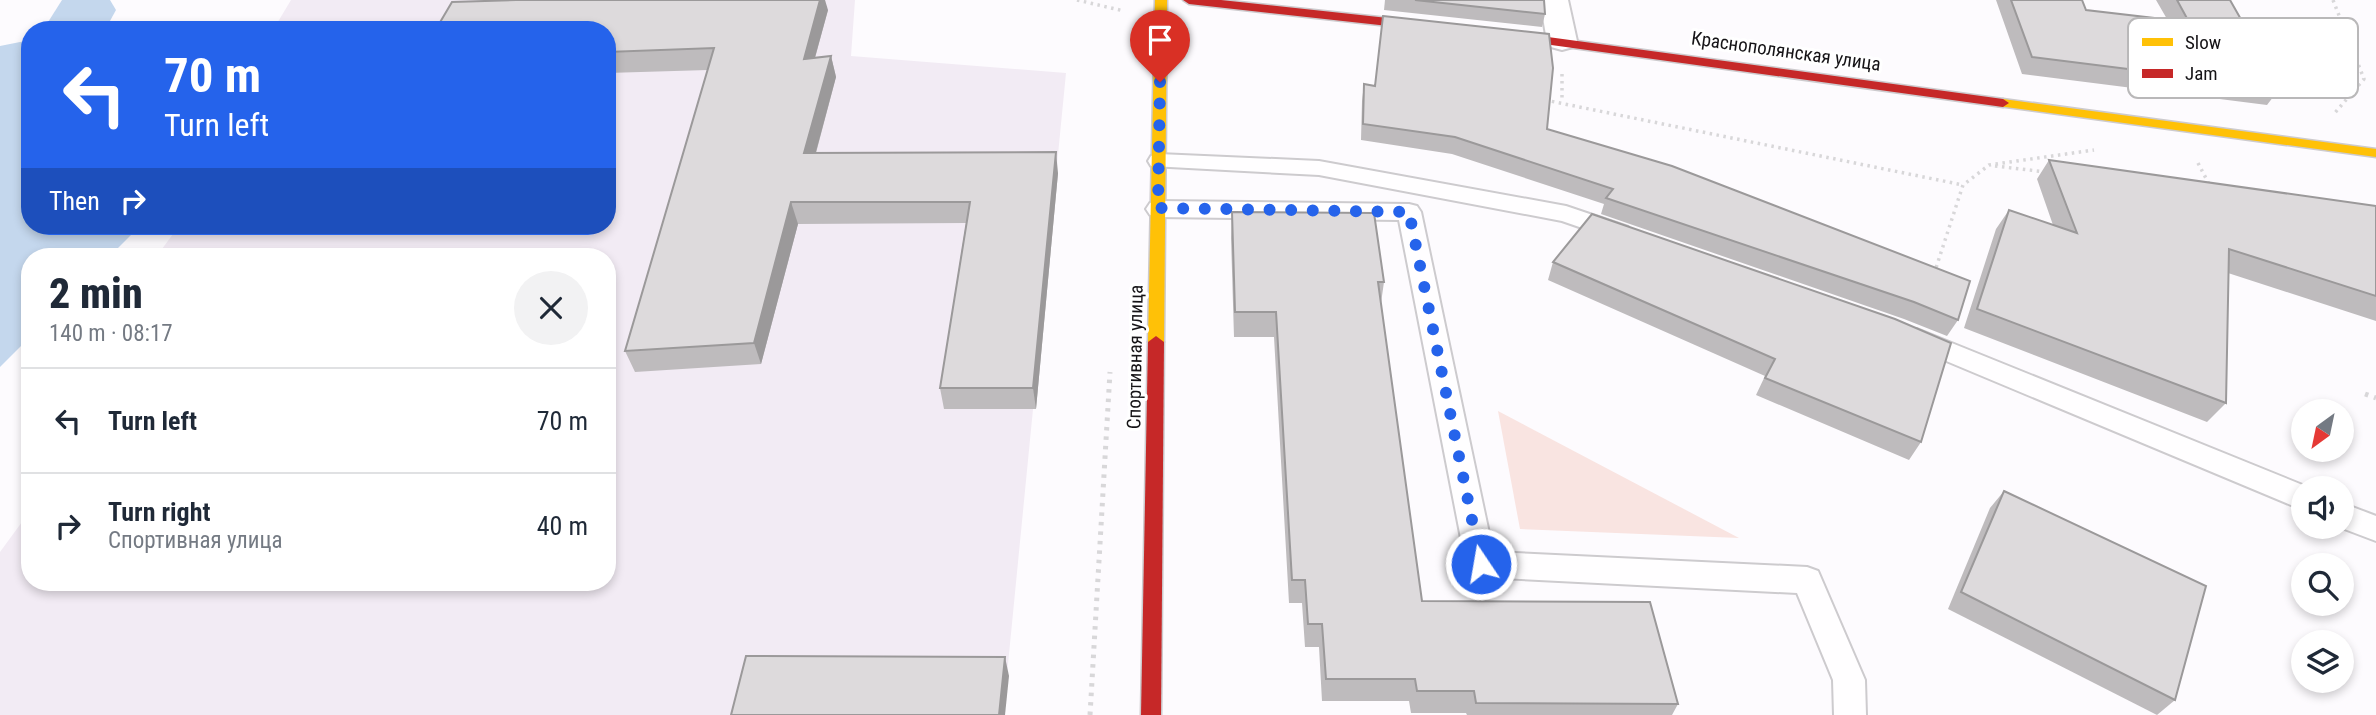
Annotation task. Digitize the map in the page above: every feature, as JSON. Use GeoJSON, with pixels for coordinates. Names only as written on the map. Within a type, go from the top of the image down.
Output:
{"type":"FeatureCollection","features":[{"type":"Feature","properties":{"kind":"street","name":"Спортивная улица"},"geometry":{"type":"LineString","coordinates":[[1152,715],[1161,0]]}},
{"type":"Feature","properties":{"kind":"street"},"geometry":{"type":"LineString","coordinates":[[1189,0],[1451,29]]}},
{"type":"Feature","properties":{"kind":"street"},"geometry":{"type":"LineString","coordinates":[[1554,0],[1562,41]]}},
{"type":"Feature","properties":{"kind":"street","name":"Краснополянская улица"},"geometry":{"type":"LineString","coordinates":[[1479,32],[1562,41],[2376,153]]}},
{"type":"Feature","properties":{"kind":"lane"},"geometry":{"type":"LineString","coordinates":[[1159,161],[1319,168],[1566,214],[1645,241]]}},
{"type":"Feature","properties":{"kind":"lane"},"geometry":{"type":"LineString","coordinates":[[1158,208],[1409,212],[1481,564],[1807,580],[1849,680],[1850,715]]}},
{"type":"Feature","properties":{"kind":"lane"},"geometry":{"type":"LineString","coordinates":[[1904,333],[2291,493]]}},
{"type":"Feature","properties":{"kind":"lane"},"geometry":{"type":"LineString","coordinates":[[2354,519],[2376,529]]}},
{"type":"Feature","properties":{"kind":"path"},"geometry":{"type":"LineString","coordinates":[[1535,99],[1562,101],[1963,185]]}},
{"type":"Feature","properties":{"kind":"path"},"geometry":{"type":"LineString","coordinates":[[1904,333],[1963,185],[1989,165],[2107,148]]}},
{"type":"Feature","properties":{"kind":"path"},"geometry":{"type":"LineString","coordinates":[[2193,153],[2213,193]]}},
{"type":"Feature","properties":{"kind":"path"},"geometry":{"type":"LineString","coordinates":[[1989,165],[2055,173]]}},
{"type":"Feature","properties":{"kind":"path"},"geometry":{"type":"LineString","coordinates":[[2365,394],[2376,398]]}},
{"type":"Feature","properties":{"kind":"shaded area"},"geometry":{"type":"Polygon","coordinates":[[[291,0],[855,0],[851,56],[1066,73],[1003,715],[0,715],[0,552],[21,523],[21,591],[616,591],[616,248],[163,248],[172,235],[616,235],[616,21],[278,21],[291,0]]]}},
{"type":"Feature","properties":{"kind":"shaded area"},"geometry":{"type":"Polygon","coordinates":[[[1498,411],[1739,538],[1520,529],[1498,411]]]}},
{"type":"Feature","properties":{"kind":"water"},"geometry":{"type":"Polygon","coordinates":[[[21,42],[21,235],[131,235],[118,248],[21,248],[21,346],[0,367],[0,46],[21,42]]]}},
{"type":"Feature","properties":{"kind":"building"},"geometry":{"type":"Polygon","coordinates":[[[820,0],[804,59],[831,56],[804,153],[1056,152],[1033,388],[940,388],[970,202],[791,202],[754,343],[625,351],[714,48],[616,52],[616,21],[441,21],[452,2],[820,0]]]}},
{"type":"Feature","properties":{"kind":"building"},"geometry":{"type":"Polygon","coordinates":[[[1415,0],[1544,0],[1545,14],[1415,0]]]}},
{"type":"Feature","properties":{"kind":"building"},"geometry":{"type":"Polygon","coordinates":[[[2011,0],[2082,0],[2086,10],[2155,18],[2128,18],[2128,69],[2032,57],[2011,0]]]}},
{"type":"Feature","properties":{"kind":"building"},"geometry":{"type":"Polygon","coordinates":[[[2177,0],[2230,0],[2240,18],[2187,18],[2177,0]]]}},
{"type":"Feature","properties":{"kind":"building"},"geometry":{"type":"Polygon","coordinates":[[[1383,16],[1549,34],[1553,68],[1547,129],[1672,166],[1970,281],[1958,320],[1914,302],[1606,198],[1613,189],[1455,137],[1363,124],[1364,84],[1375,86],[1383,16]]]}},
{"type":"Feature","properties":{"kind":"building"},"geometry":{"type":"Polygon","coordinates":[[[2049,160],[2376,206],[2376,296],[2229,249],[2226,403],[1977,309],[2009,210],[2077,233],[2049,160]]]}},
{"type":"Feature","properties":{"kind":"building"},"geometry":{"type":"Polygon","coordinates":[[[1232,212],[1374,213],[1384,282],[1378,282],[1422,601],[1650,602],[1678,704],[1476,703],[1474,691],[1417,691],[1415,679],[1326,679],[1322,624],[1308,624],[1305,580],[1292,580],[1276,312],[1235,312],[1232,212]]]}},
{"type":"Feature","properties":{"kind":"building"},"geometry":{"type":"Polygon","coordinates":[[[1592,214],[1895,319],[1951,343],[1921,442],[1765,378],[1775,359],[1553,262],[1592,214]]]}},
{"type":"Feature","properties":{"kind":"building"},"geometry":{"type":"Polygon","coordinates":[[[2004,491],[2206,586],[2175,700],[1961,592],[2004,491]]]}},
{"type":"Feature","properties":{"kind":"building"},"geometry":{"type":"Polygon","coordinates":[[[746,656],[1005,657],[999,715],[731,715],[746,656]]]}},
{"type":"Feature","properties":{"kind":"waterway"},"geometry":{"type":"LineString","coordinates":[[79,21],[86,10]]}},
{"type":"Feature","properties":{"kind":"traffic: slow"},"geometry":{"type":"LineString","coordinates":[[1156,342],[1161,0]]}},
{"type":"Feature","properties":{"kind":"traffic: slow"},"geometry":{"type":"LineString","coordinates":[[2003,103],[2376,153]]}},
{"type":"Feature","properties":{"kind":"traffic: jam"},"geometry":{"type":"LineString","coordinates":[[1189,0],[1434,27]]}},
{"type":"Feature","properties":{"kind":"traffic: jam"},"geometry":{"type":"LineString","coordinates":[[1497,34],[2003,103]]}},
{"type":"Feature","properties":{"kind":"traffic: jam"},"geometry":{"type":"LineString","coordinates":[[1151,715],[1156,342]]}},
{"type":"Feature","properties":{"kind":"route"},"geometry":{"type":"LineString","coordinates":[[1160,82],[1158,208],[1409,212],[1481,564]]}}]}
